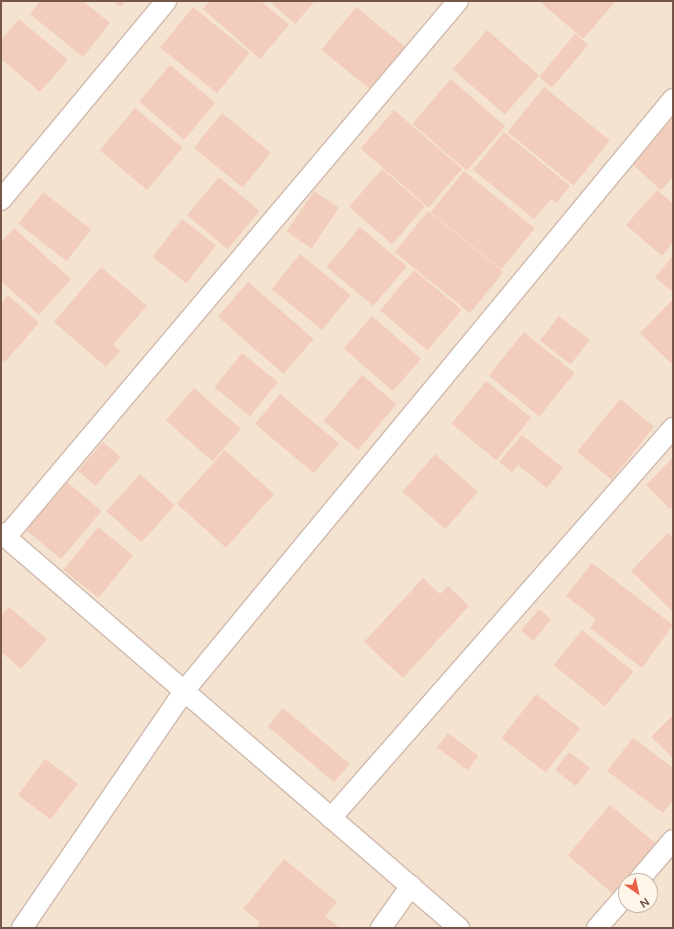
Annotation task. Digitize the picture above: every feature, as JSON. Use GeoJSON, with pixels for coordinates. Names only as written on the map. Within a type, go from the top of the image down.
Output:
{"type":"FeatureCollection","features":[{"type":"Feature","properties":{"kind":"street"},"geometry":{"type":"LineString","coordinates":[[1,200],[166,1]]}},
{"type":"Feature","properties":{"kind":"street"},"geometry":{"type":"LineString","coordinates":[[458,1],[3,535],[459,928]]}},
{"type":"Feature","properties":{"kind":"street"},"geometry":{"type":"LineString","coordinates":[[22,928],[184,691],[673,99]]}},
{"type":"Feature","properties":{"kind":"street"},"geometry":{"type":"LineString","coordinates":[[331,818],[673,428]]}},
{"type":"Feature","properties":{"kind":"street"},"geometry":{"type":"LineString","coordinates":[[645,873],[673,840]]}},
{"type":"Feature","properties":{"kind":"street"},"geometry":{"type":"LineString","coordinates":[[381,928],[411,886]]}},
{"type":"Feature","properties":{"kind":"street"},"geometry":{"type":"LineString","coordinates":[[598,928],[618,904]]}},
{"type":"Feature","properties":{"kind":"shaded area"},"geometry":{"type":"Polygon","coordinates":[[[1,1],[673,1],[673,928],[1,928],[1,1]]]}},
{"type":"Feature","properties":{"kind":"building"},"geometry":{"type":"Polygon","coordinates":[[[40,1],[83,1],[110,23],[83,57],[30,14],[40,1]]]}},
{"type":"Feature","properties":{"kind":"building"},"geometry":{"type":"Polygon","coordinates":[[[113,1],[126,1],[120,7],[113,1]]]}},
{"type":"Feature","properties":{"kind":"building"},"geometry":{"type":"Polygon","coordinates":[[[210,1],[261,1],[289,25],[260,59],[203,9],[210,1]]]}},
{"type":"Feature","properties":{"kind":"building"},"geometry":{"type":"Polygon","coordinates":[[[269,1],[315,1],[295,24],[269,1]]]}},
{"type":"Feature","properties":{"kind":"building"},"geometry":{"type":"Polygon","coordinates":[[[539,1],[616,1],[583,39],[539,1]]]}},
{"type":"Feature","properties":{"kind":"building"},"geometry":{"type":"Polygon","coordinates":[[[193,7],[250,53],[217,93],[160,47],[193,7]]]}},
{"type":"Feature","properties":{"kind":"building"},"geometry":{"type":"Polygon","coordinates":[[[356,7],[407,48],[372,91],[321,50],[356,7]]]}},
{"type":"Feature","properties":{"kind":"building"},"geometry":{"type":"Polygon","coordinates":[[[19,19],[68,60],[40,92],[1,59],[1,40],[19,19]]]}},
{"type":"Feature","properties":{"kind":"building"},"geometry":{"type":"Polygon","coordinates":[[[487,30],[539,75],[505,115],[453,69],[487,30]]]}},
{"type":"Feature","properties":{"kind":"building"},"geometry":{"type":"Polygon","coordinates":[[[575,34],[588,45],[552,88],[539,77],[575,34]]]}},
{"type":"Feature","properties":{"kind":"building"},"geometry":{"type":"Polygon","coordinates":[[[170,65],[215,103],[184,140],[139,102],[170,65]]]}},
{"type":"Feature","properties":{"kind":"building"},"geometry":{"type":"Polygon","coordinates":[[[451,79],[505,126],[467,171],[412,124],[451,79]]]}},
{"type":"Feature","properties":{"kind":"building"},"geometry":{"type":"Polygon","coordinates":[[[544,87],[610,140],[574,186],[507,132],[544,87]]]}},
{"type":"Feature","properties":{"kind":"building"},"geometry":{"type":"Polygon","coordinates":[[[135,108],[182,148],[147,190],[100,150],[135,108]]]}},
{"type":"Feature","properties":{"kind":"building"},"geometry":{"type":"Polygon","coordinates":[[[394,110],[462,169],[428,208],[361,148],[394,110]]]}},
{"type":"Feature","properties":{"kind":"building"},"geometry":{"type":"Polygon","coordinates":[[[222,113],[271,153],[243,188],[194,148],[222,113]]]}},
{"type":"Feature","properties":{"kind":"building"},"geometry":{"type":"Polygon","coordinates":[[[673,118],[673,177],[661,190],[632,164],[673,118]]]}},
{"type":"Feature","properties":{"kind":"building"},"geometry":{"type":"Polygon","coordinates":[[[504,132],[570,186],[556,203],[551,199],[534,219],[473,170],[504,132]]]}},
{"type":"Feature","properties":{"kind":"building"},"geometry":{"type":"Polygon","coordinates":[[[382,169],[425,206],[392,244],[349,207],[382,169]]]}},
{"type":"Feature","properties":{"kind":"building"},"geometry":{"type":"Polygon","coordinates":[[[464,171],[535,228],[501,269],[431,212],[464,171]]]}},
{"type":"Feature","properties":{"kind":"building"},"geometry":{"type":"Polygon","coordinates":[[[219,177],[260,211],[227,249],[187,215],[219,177]]]}},
{"type":"Feature","properties":{"kind":"building"},"geometry":{"type":"Polygon","coordinates":[[[657,190],[673,204],[673,242],[662,256],[626,225],[657,190]]]}},
{"type":"Feature","properties":{"kind":"building"},"geometry":{"type":"Polygon","coordinates":[[[314,191],[339,208],[311,248],[287,232],[314,191]]]}},
{"type":"Feature","properties":{"kind":"building"},"geometry":{"type":"Polygon","coordinates":[[[43,192],[91,230],[66,261],[18,224],[43,192]]]}},
{"type":"Feature","properties":{"kind":"building"},"geometry":{"type":"Polygon","coordinates":[[[428,211],[503,272],[470,313],[395,252],[428,211]]]}},
{"type":"Feature","properties":{"kind":"building"},"geometry":{"type":"Polygon","coordinates":[[[182,219],[216,245],[186,283],[152,257],[182,219]]]}},
{"type":"Feature","properties":{"kind":"building"},"geometry":{"type":"Polygon","coordinates":[[[360,227],[407,266],[373,306],[327,267],[360,227]]]}},
{"type":"Feature","properties":{"kind":"building"},"geometry":{"type":"Polygon","coordinates":[[[14,228],[71,279],[39,315],[1,281],[1,242],[14,228]]]}},
{"type":"Feature","properties":{"kind":"building"},"geometry":{"type":"Polygon","coordinates":[[[300,254],[351,295],[322,330],[272,289],[300,254]]]}},
{"type":"Feature","properties":{"kind":"building"},"geometry":{"type":"Polygon","coordinates":[[[673,255],[673,292],[655,278],[673,255]]]}},
{"type":"Feature","properties":{"kind":"building"},"geometry":{"type":"Polygon","coordinates":[[[101,267],[147,306],[113,345],[120,351],[106,367],[54,322],[101,267]]]}},
{"type":"Feature","properties":{"kind":"building"},"geometry":{"type":"Polygon","coordinates":[[[414,270],[461,310],[427,350],[380,311],[414,270]]]}},
{"type":"Feature","properties":{"kind":"building"},"geometry":{"type":"Polygon","coordinates":[[[248,282],[314,339],[283,374],[218,317],[248,282]]]}},
{"type":"Feature","properties":{"kind":"building"},"geometry":{"type":"Polygon","coordinates":[[[8,295],[39,323],[5,362],[1,358],[1,304],[8,295]]]}},
{"type":"Feature","properties":{"kind":"building"},"geometry":{"type":"Polygon","coordinates":[[[673,299],[673,365],[640,333],[673,299]]]}},
{"type":"Feature","properties":{"kind":"building"},"geometry":{"type":"Polygon","coordinates":[[[372,316],[421,359],[393,391],[344,348],[372,316]]]}},
{"type":"Feature","properties":{"kind":"building"},"geometry":{"type":"Polygon","coordinates":[[[559,316],[590,340],[571,364],[540,340],[559,316]]]}},
{"type":"Feature","properties":{"kind":"building"},"geometry":{"type":"Polygon","coordinates":[[[524,332],[575,373],[539,416],[489,376],[524,332]]]}},
{"type":"Feature","properties":{"kind":"building"},"geometry":{"type":"Polygon","coordinates":[[[242,353],[278,382],[250,416],[214,387],[242,353]]]}},
{"type":"Feature","properties":{"kind":"building"},"geometry":{"type":"Polygon","coordinates":[[[362,375],[396,404],[358,450],[323,421],[362,375]]]}},
{"type":"Feature","properties":{"kind":"building"},"geometry":{"type":"Polygon","coordinates":[[[486,381],[531,418],[496,460],[451,424],[486,381]]]}},
{"type":"Feature","properties":{"kind":"building"},"geometry":{"type":"Polygon","coordinates":[[[194,388],[241,429],[213,461],[166,420],[194,388]]]}},
{"type":"Feature","properties":{"kind":"building"},"geometry":{"type":"Polygon","coordinates":[[[280,394],[339,443],[314,473],[255,424],[280,394]]]}},
{"type":"Feature","properties":{"kind":"building"},"geometry":{"type":"Polygon","coordinates":[[[620,399],[654,427],[611,480],[577,452],[620,399]]]}},
{"type":"Feature","properties":{"kind":"building"},"geometry":{"type":"Polygon","coordinates":[[[522,435],[563,468],[547,488],[518,465],[512,472],[499,462],[522,435]]]}},
{"type":"Feature","properties":{"kind":"building"},"geometry":{"type":"Polygon","coordinates":[[[103,442],[120,457],[95,486],[78,471],[103,442]]]}},
{"type":"Feature","properties":{"kind":"building"},"geometry":{"type":"Polygon","coordinates":[[[225,450],[274,494],[226,548],[177,504],[225,450]]]}},
{"type":"Feature","properties":{"kind":"building"},"geometry":{"type":"Polygon","coordinates":[[[435,454],[478,491],[445,529],[402,492],[435,454]]]}},
{"type":"Feature","properties":{"kind":"building"},"geometry":{"type":"Polygon","coordinates":[[[673,457],[673,506],[670,509],[646,485],[673,457]]]}},
{"type":"Feature","properties":{"kind":"building"},"geometry":{"type":"Polygon","coordinates":[[[140,474],[175,505],[141,543],[107,511],[140,474]]]}},
{"type":"Feature","properties":{"kind":"building"},"geometry":{"type":"Polygon","coordinates":[[[67,482],[101,511],[61,559],[27,530],[67,482]]]}},
{"type":"Feature","properties":{"kind":"building"},"geometry":{"type":"Polygon","coordinates":[[[98,527],[133,555],[98,598],[63,570],[98,527]]]}},
{"type":"Feature","properties":{"kind":"building"},"geometry":{"type":"Polygon","coordinates":[[[668,533],[673,538],[673,612],[631,571],[668,533]]]}},
{"type":"Feature","properties":{"kind":"building"},"geometry":{"type":"Polygon","coordinates":[[[592,563],[673,625],[642,668],[590,628],[596,619],[566,596],[592,563]]]}},
{"type":"Feature","properties":{"kind":"building"},"geometry":{"type":"Polygon","coordinates":[[[423,578],[440,594],[448,586],[469,606],[403,678],[364,642],[423,578]]]}},
{"type":"Feature","properties":{"kind":"building"},"geometry":{"type":"Polygon","coordinates":[[[9,607],[47,639],[21,669],[1,652],[1,616],[9,607]]]}},
{"type":"Feature","properties":{"kind":"building"},"geometry":{"type":"Polygon","coordinates":[[[539,609],[551,619],[533,641],[521,630],[539,609]]]}},
{"type":"Feature","properties":{"kind":"building"},"geometry":{"type":"Polygon","coordinates":[[[582,630],[633,672],[605,707],[554,665],[582,630]]]}},
{"type":"Feature","properties":{"kind":"building"},"geometry":{"type":"Polygon","coordinates":[[[536,694],[580,728],[546,773],[502,738],[536,694]]]}},
{"type":"Feature","properties":{"kind":"building"},"geometry":{"type":"Polygon","coordinates":[[[283,708],[350,764],[334,782],[268,726],[283,708]]]}},
{"type":"Feature","properties":{"kind":"building"},"geometry":{"type":"Polygon","coordinates":[[[673,715],[673,758],[651,737],[673,715]]]}},
{"type":"Feature","properties":{"kind":"building"},"geometry":{"type":"Polygon","coordinates":[[[448,733],[478,756],[468,770],[437,747],[448,733]]]}},
{"type":"Feature","properties":{"kind":"building"},"geometry":{"type":"Polygon","coordinates":[[[633,738],[673,768],[673,800],[663,813],[607,771],[633,738]]]}},
{"type":"Feature","properties":{"kind":"building"},"geometry":{"type":"Polygon","coordinates":[[[569,752],[590,768],[576,786],[555,770],[569,752]]]}},
{"type":"Feature","properties":{"kind":"building"},"geometry":{"type":"Polygon","coordinates":[[[45,759],[78,784],[51,820],[18,795],[45,759]]]}},
{"type":"Feature","properties":{"kind":"building"},"geometry":{"type":"Polygon","coordinates":[[[610,805],[657,845],[634,873],[618,873],[618,892],[615,895],[568,856],[610,805]]]}},
{"type":"Feature","properties":{"kind":"building"},"geometry":{"type":"Polygon","coordinates":[[[284,859],[337,902],[325,916],[340,928],[256,928],[260,922],[243,909],[284,859]]]}}]}
